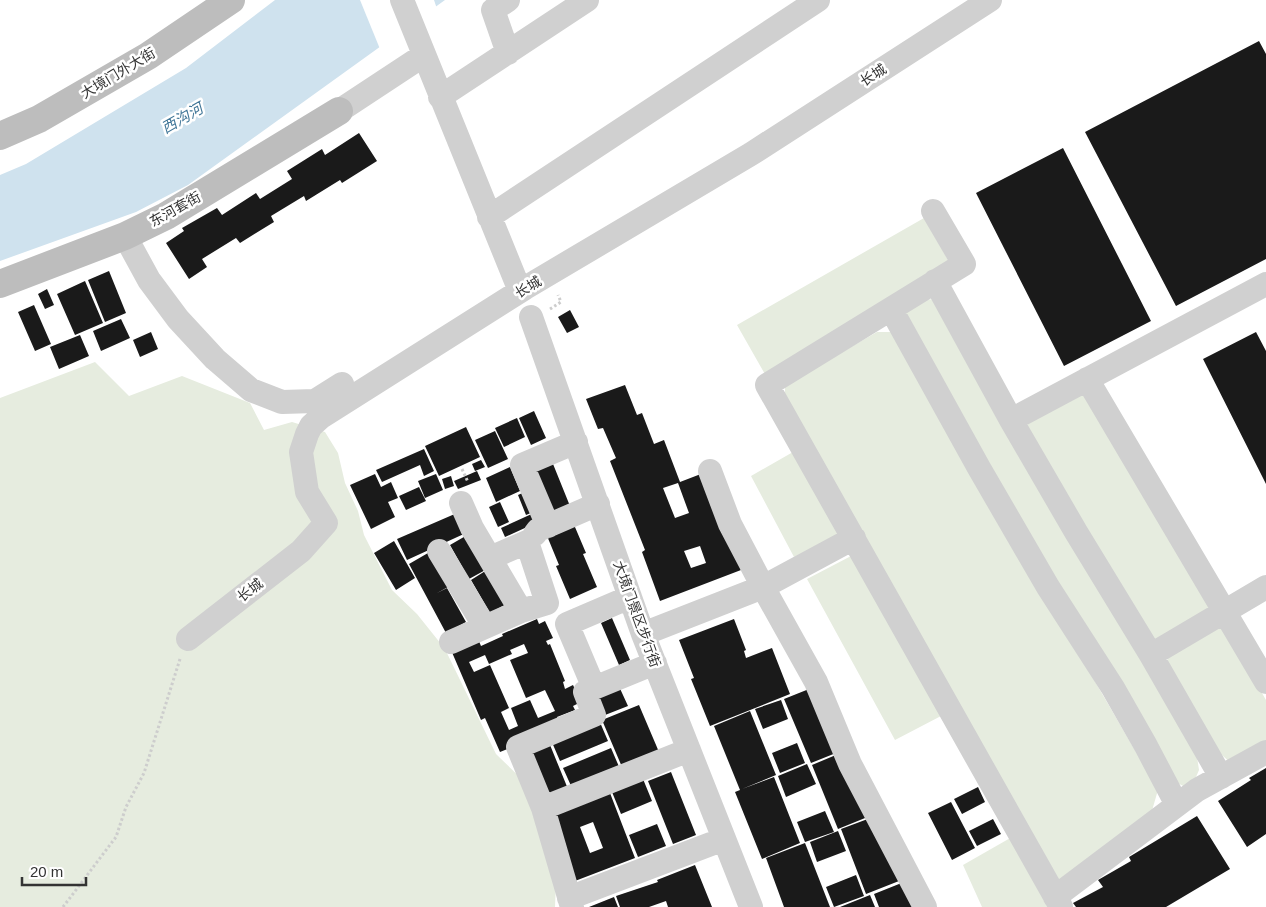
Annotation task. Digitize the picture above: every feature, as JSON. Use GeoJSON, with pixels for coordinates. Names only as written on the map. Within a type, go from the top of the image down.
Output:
{"type":"FeatureCollection","features":[{"type":"Feature","properties":{"kind":"street","name":"大境门外大街"},"geometry":{"type":"LineString","coordinates":[[0,136],[39,119],[148,56],[231,0]]}},
{"type":"Feature","properties":{"kind":"street"},"geometry":{"type":"LineString","coordinates":[[125,236],[149,280],[178,319],[215,359],[251,390],[282,402],[315,401],[517,284],[402,0]]}},
{"type":"Feature","properties":{"kind":"street"},"geometry":{"type":"LineString","coordinates":[[508,0],[492,10],[508,53]]}},
{"type":"Feature","properties":{"kind":"street"},"geometry":{"type":"LineString","coordinates":[[440,97],[587,0]]}},
{"type":"Feature","properties":{"kind":"street"},"geometry":{"type":"LineString","coordinates":[[489,216],[818,0]]}},
{"type":"Feature","properties":{"kind":"street","name":"长城"},"geometry":{"type":"LineString","coordinates":[[188,639],[301,551],[326,523],[307,492],[301,452],[311,426],[321,417],[525,288],[750,154],[990,0]]}},
{"type":"Feature","properties":{"kind":"street"},"geometry":{"type":"LineString","coordinates":[[339,111],[420,46]]}},
{"type":"Feature","properties":{"kind":"street","name":"东河套街"},"geometry":{"type":"LineString","coordinates":[[0,284],[125,236],[166,216],[339,111]]}},
{"type":"Feature","properties":{"kind":"street"},"geometry":{"type":"LineString","coordinates":[[933,211],[964,264],[767,385],[1058,902],[1197,790],[1266,752]]}},
{"type":"Feature","properties":{"kind":"street"},"geometry":{"type":"LineString","coordinates":[[935,281],[1011,420],[1076,532],[1152,655],[1221,777]]}},
{"type":"Feature","properties":{"kind":"street"},"geometry":{"type":"LineString","coordinates":[[1011,420],[1266,284]]}},
{"type":"Feature","properties":{"kind":"street"},"geometry":{"type":"LineString","coordinates":[[891,309],[979,468],[1048,587],[1113,688],[1177,805]]}},
{"type":"Feature","properties":{"kind":"street","name":"大境门景区步行街"},"geometry":{"type":"LineString","coordinates":[[531,317],[643,634],[751,907]]}},
{"type":"Feature","properties":{"kind":"street"},"geometry":{"type":"LineString","coordinates":[[1087,379],[1266,682]]}},
{"type":"Feature","properties":{"kind":"street"},"geometry":{"type":"LineString","coordinates":[[548,526],[522,465],[576,442]]}},
{"type":"Feature","properties":{"kind":"street"},"geometry":{"type":"LineString","coordinates":[[710,471],[730,524],[816,682],[850,764],[925,907]]}},
{"type":"Feature","properties":{"kind":"street"},"geometry":{"type":"LineString","coordinates":[[461,503],[483,532],[490,558],[521,611]]}},
{"type":"Feature","properties":{"kind":"street"},"geometry":{"type":"LineString","coordinates":[[490,558],[527,542],[538,530],[598,504]]}},
{"type":"Feature","properties":{"kind":"street"},"geometry":{"type":"LineString","coordinates":[[643,634],[763,587],[854,538]]}},
{"type":"Feature","properties":{"kind":"street"},"geometry":{"type":"LineString","coordinates":[[527,542],[547,603],[567,624],[594,688]]}},
{"type":"Feature","properties":{"kind":"street"},"geometry":{"type":"LineString","coordinates":[[439,551],[485,627]]}},
{"type":"Feature","properties":{"kind":"street"},"geometry":{"type":"LineString","coordinates":[[1152,655],[1266,587]]}},
{"type":"Feature","properties":{"kind":"street"},"geometry":{"type":"LineString","coordinates":[[567,624],[630,597]]}},
{"type":"Feature","properties":{"kind":"street"},"geometry":{"type":"LineString","coordinates":[[452,642],[521,611],[547,603]]}},
{"type":"Feature","properties":{"kind":"street"},"geometry":{"type":"LineString","coordinates":[[655,663],[585,692],[594,714],[518,747],[543,808],[570,902],[724,839]]}},
{"type":"Feature","properties":{"kind":"street"},"geometry":{"type":"LineString","coordinates":[[543,808],[689,750]]}},
{"type":"Feature","properties":{"kind":"shaded area"},"geometry":{"type":"Polygon","coordinates":[[[924,218],[951,265],[766,376],[737,325],[924,218]]]}},
{"type":"Feature","properties":{"kind":"shaded area"},"geometry":{"type":"Polygon","coordinates":[[[935,299],[1196,750],[1199,770],[1193,784],[1185,787],[1172,780],[903,320],[907,310],[923,300],[935,299]]]}},
{"type":"Feature","properties":{"kind":"shaded area"},"geometry":{"type":"Polygon","coordinates":[[[877,332],[892,332],[1158,790],[1151,814],[1059,880],[785,399],[785,385],[877,332]]]}},
{"type":"Feature","properties":{"kind":"shaded area"},"geometry":{"type":"Polygon","coordinates":[[[95,362],[129,396],[182,376],[250,403],[264,430],[292,422],[325,432],[338,453],[345,483],[358,511],[364,535],[392,590],[417,614],[445,649],[496,754],[528,785],[556,882],[555,907],[0,907],[0,398],[95,362]]]}},
{"type":"Feature","properties":{"kind":"shaded area"},"geometry":{"type":"Polygon","coordinates":[[[1078,392],[1088,397],[1209,604],[1208,612],[1161,642],[1150,641],[1027,433],[1028,418],[1078,392]]]}},
{"type":"Feature","properties":{"kind":"shaded area"},"geometry":{"type":"Polygon","coordinates":[[[793,452],[840,535],[794,557],[751,476],[793,452]]]}},
{"type":"Feature","properties":{"kind":"shaded area"},"geometry":{"type":"Polygon","coordinates":[[[853,555],[941,716],[895,740],[807,579],[853,555]]]}},
{"type":"Feature","properties":{"kind":"shaded area"},"geometry":{"type":"Polygon","coordinates":[[[1216,625],[1224,628],[1266,700],[1266,743],[1232,764],[1215,749],[1167,664],[1168,653],[1216,625]]]}},
{"type":"Feature","properties":{"kind":"shaded area"},"geometry":{"type":"Polygon","coordinates":[[[1012,837],[1050,907],[982,907],[963,865],[1012,837]]]}},
{"type":"Feature","properties":{"kind":"water","name":"西沟河"},"geometry":{"type":"Polygon","coordinates":[[[275,0],[445,0],[188,185],[136,212],[0,261],[0,175],[26,164],[186,68],[275,0]]]}},
{"type":"Feature","properties":{"kind":"pier"},"geometry":{"type":"Polygon","coordinates":[[[360,0],[434,0],[437,9],[380,49],[360,0]]]}},
{"type":"Feature","properties":{"kind":"building"},"geometry":{"type":"Polygon","coordinates":[[[1259,41],[1266,54],[1266,259],[1176,306],[1085,132],[1259,41]]]}},
{"type":"Feature","properties":{"kind":"building"},"geometry":{"type":"Polygon","coordinates":[[[359,133],[377,161],[342,183],[340,180],[306,201],[304,196],[271,216],[274,222],[240,243],[236,238],[202,259],[207,267],[189,279],[166,243],[184,231],[182,228],[217,208],[222,215],[256,193],[260,199],[292,179],[287,171],[322,149],[325,155],[359,133]]]}},
{"type":"Feature","properties":{"kind":"building"},"geometry":{"type":"Polygon","coordinates":[[[1063,148],[1151,321],[1064,366],[976,193],[1063,148]]]}},
{"type":"Feature","properties":{"kind":"building"},"geometry":{"type":"Polygon","coordinates":[[[109,271],[126,313],[105,322],[88,280],[109,271]]]}},
{"type":"Feature","properties":{"kind":"building"},"geometry":{"type":"Polygon","coordinates":[[[85,281],[103,323],[75,335],[57,294],[85,281]]]}},
{"type":"Feature","properties":{"kind":"building"},"geometry":{"type":"Polygon","coordinates":[[[47,289],[54,305],[45,309],[38,294],[47,289]]]}},
{"type":"Feature","properties":{"kind":"building"},"geometry":{"type":"Polygon","coordinates":[[[34,305],[51,344],[35,351],[18,312],[34,305]]]}},
{"type":"Feature","properties":{"kind":"building"},"geometry":{"type":"Polygon","coordinates":[[[570,310],[579,327],[567,333],[558,317],[570,310]]]}},
{"type":"Feature","properties":{"kind":"building"},"geometry":{"type":"Polygon","coordinates":[[[121,319],[130,338],[101,351],[93,331],[121,319]]]}},
{"type":"Feature","properties":{"kind":"building"},"geometry":{"type":"Polygon","coordinates":[[[151,332],[158,349],[140,357],[133,340],[151,332]]]}},
{"type":"Feature","properties":{"kind":"building"},"geometry":{"type":"Polygon","coordinates":[[[1256,332],[1266,351],[1266,484],[1203,359],[1256,332]]]}},
{"type":"Feature","properties":{"kind":"building"},"geometry":{"type":"Polygon","coordinates":[[[80,335],[89,356],[59,369],[50,347],[80,335]]]}},
{"type":"Feature","properties":{"kind":"building"},"geometry":{"type":"Polygon","coordinates":[[[625,385],[637,415],[642,413],[654,444],[664,440],[680,482],[706,472],[741,570],[660,601],[642,552],[645,550],[610,461],[616,458],[603,428],[598,429],[586,399],[625,385]],[[678,483],[663,488],[675,518],[689,513],[678,483]],[[700,546],[684,551],[691,568],[706,563],[700,546]]]}},
{"type":"Feature","properties":{"kind":"building"},"geometry":{"type":"Polygon","coordinates":[[[534,411],[546,438],[531,445],[519,418],[534,411]]]}},
{"type":"Feature","properties":{"kind":"building"},"geometry":{"type":"Polygon","coordinates":[[[517,418],[525,437],[504,447],[495,428],[517,418]]]}},
{"type":"Feature","properties":{"kind":"building"},"geometry":{"type":"Polygon","coordinates":[[[466,427],[480,457],[439,476],[425,446],[466,427]]]}},
{"type":"Feature","properties":{"kind":"building"},"geometry":{"type":"Polygon","coordinates":[[[495,431],[508,459],[488,468],[475,440],[495,431]]]}},
{"type":"Feature","properties":{"kind":"building"},"geometry":{"type":"Polygon","coordinates":[[[424,449],[434,471],[424,476],[420,465],[382,482],[376,470],[424,449]]]}},
{"type":"Feature","properties":{"kind":"building"},"geometry":{"type":"Polygon","coordinates":[[[551,459],[572,511],[551,519],[530,468],[551,459]]]}},
{"type":"Feature","properties":{"kind":"building"},"geometry":{"type":"Polygon","coordinates":[[[481,460],[485,467],[475,471],[472,464],[481,460]]]}},
{"type":"Feature","properties":{"kind":"building"},"geometry":{"type":"Polygon","coordinates":[[[510,467],[520,491],[496,502],[486,478],[510,467]]]}},
{"type":"Feature","properties":{"kind":"building"},"geometry":{"type":"Polygon","coordinates":[[[477,471],[481,480],[458,489],[454,481],[477,471]]]}},
{"type":"Feature","properties":{"kind":"building"},"geometry":{"type":"Polygon","coordinates":[[[375,474],[381,487],[391,482],[398,498],[388,502],[395,517],[371,529],[350,485],[375,474]]]}},
{"type":"Feature","properties":{"kind":"building"},"geometry":{"type":"Polygon","coordinates":[[[436,474],[443,490],[425,498],[418,481],[436,474]]]}},
{"type":"Feature","properties":{"kind":"building"},"geometry":{"type":"Polygon","coordinates":[[[451,476],[454,486],[445,489],[442,479],[451,476]]]}},
{"type":"Feature","properties":{"kind":"building"},"geometry":{"type":"Polygon","coordinates":[[[419,487],[426,501],[406,510],[399,496],[419,487]]]}},
{"type":"Feature","properties":{"kind":"building"},"geometry":{"type":"Polygon","coordinates":[[[529,490],[538,510],[526,515],[518,495],[529,490]]]}},
{"type":"Feature","properties":{"kind":"building"},"geometry":{"type":"Polygon","coordinates":[[[500,502],[509,522],[498,527],[489,507],[500,502]]]}},
{"type":"Feature","properties":{"kind":"building"},"geometry":{"type":"Polygon","coordinates":[[[536,512],[540,521],[505,537],[501,528],[536,512]]]}},
{"type":"Feature","properties":{"kind":"building"},"geometry":{"type":"Polygon","coordinates":[[[457,513],[466,533],[407,560],[397,539],[457,513]]]}},
{"type":"Feature","properties":{"kind":"building"},"geometry":{"type":"Polygon","coordinates":[[[572,520],[586,553],[583,554],[597,587],[570,599],[556,566],[559,565],[545,531],[572,520]]]}},
{"type":"Feature","properties":{"kind":"building"},"geometry":{"type":"Polygon","coordinates":[[[469,534],[489,568],[469,579],[450,545],[469,534]]]}},
{"type":"Feature","properties":{"kind":"building"},"geometry":{"type":"Polygon","coordinates":[[[394,541],[415,578],[396,590],[374,553],[394,541]]]}},
{"type":"Feature","properties":{"kind":"building"},"geometry":{"type":"Polygon","coordinates":[[[428,553],[448,587],[437,593],[447,588],[466,622],[446,633],[409,564],[428,553]]]}},
{"type":"Feature","properties":{"kind":"building"},"geometry":{"type":"Polygon","coordinates":[[[490,568],[510,602],[490,613],[471,580],[490,568]]]}},
{"type":"Feature","properties":{"kind":"building"},"geometry":{"type":"Polygon","coordinates":[[[612,618],[630,660],[619,665],[601,623],[612,618]]]}},
{"type":"Feature","properties":{"kind":"building"},"geometry":{"type":"Polygon","coordinates":[[[537,619],[539,624],[545,621],[553,638],[546,641],[548,645],[550,644],[565,681],[563,682],[565,689],[573,685],[581,702],[573,706],[575,710],[557,717],[561,727],[500,752],[485,718],[481,720],[451,650],[478,639],[481,646],[503,636],[502,634],[537,619]],[[524,644],[510,650],[512,654],[489,664],[485,655],[469,662],[474,672],[490,665],[509,708],[501,712],[509,730],[518,726],[511,708],[530,700],[538,718],[555,711],[545,690],[526,698],[510,660],[528,653],[524,644]]]}},
{"type":"Feature","properties":{"kind":"building"},"geometry":{"type":"Polygon","coordinates":[[[734,619],[746,650],[744,651],[746,658],[772,648],[790,694],[710,726],[691,679],[694,678],[679,640],[734,619]]]}},
{"type":"Feature","properties":{"kind":"building"},"geometry":{"type":"Polygon","coordinates":[[[617,682],[628,706],[600,717],[590,693],[617,682]]]}},
{"type":"Feature","properties":{"kind":"building"},"geometry":{"type":"Polygon","coordinates":[[[814,687],[841,751],[811,763],[784,699],[814,687]]]}},
{"type":"Feature","properties":{"kind":"building"},"geometry":{"type":"Polygon","coordinates":[[[781,700],[788,719],[763,729],[755,709],[781,700]]]}},
{"type":"Feature","properties":{"kind":"building"},"geometry":{"type":"Polygon","coordinates":[[[639,705],[659,752],[622,767],[602,720],[639,705]]]}},
{"type":"Feature","properties":{"kind":"building"},"geometry":{"type":"Polygon","coordinates":[[[750,711],[776,775],[742,789],[774,777],[800,843],[762,859],[735,792],[740,790],[714,726],[750,711]]]}},
{"type":"Feature","properties":{"kind":"building"},"geometry":{"type":"Polygon","coordinates":[[[599,720],[608,741],[560,761],[551,740],[599,720]]]}},
{"type":"Feature","properties":{"kind":"building"},"geometry":{"type":"Polygon","coordinates":[[[548,740],[568,789],[547,797],[527,749],[548,740]]]}},
{"type":"Feature","properties":{"kind":"building"},"geometry":{"type":"Polygon","coordinates":[[[797,743],[805,763],[780,773],[772,753],[797,743]]]}},
{"type":"Feature","properties":{"kind":"building"},"geometry":{"type":"Polygon","coordinates":[[[611,748],[620,769],[572,788],[563,768],[611,748]]]}},
{"type":"Feature","properties":{"kind":"building"},"geometry":{"type":"Polygon","coordinates":[[[843,752],[870,816],[838,829],[812,765],[843,752]]]}},
{"type":"Feature","properties":{"kind":"building"},"geometry":{"type":"Polygon","coordinates":[[[807,764],[816,784],[786,797],[778,776],[807,764]]]}},
{"type":"Feature","properties":{"kind":"building"},"geometry":{"type":"Polygon","coordinates":[[[1266,768],[1266,834],[1247,847],[1218,801],[1266,768]]]}},
{"type":"Feature","properties":{"kind":"building"},"geometry":{"type":"Polygon","coordinates":[[[671,772],[696,835],[673,844],[648,781],[671,772]]]}},
{"type":"Feature","properties":{"kind":"building"},"geometry":{"type":"Polygon","coordinates":[[[643,779],[652,801],[621,814],[612,792],[643,779]]]}},
{"type":"Feature","properties":{"kind":"building"},"geometry":{"type":"Polygon","coordinates":[[[978,787],[985,802],[962,814],[954,799],[978,787]]]}},
{"type":"Feature","properties":{"kind":"building"},"geometry":{"type":"Polygon","coordinates":[[[610,793],[635,858],[575,881],[550,816],[610,793]],[[593,822],[580,827],[590,853],[603,848],[593,822]]]}},
{"type":"Feature","properties":{"kind":"building"},"geometry":{"type":"Polygon","coordinates":[[[951,802],[975,848],[952,860],[928,813],[951,802]]]}},
{"type":"Feature","properties":{"kind":"building"},"geometry":{"type":"Polygon","coordinates":[[[825,811],[834,832],[805,842],[797,822],[825,811]]]}},
{"type":"Feature","properties":{"kind":"building"},"geometry":{"type":"Polygon","coordinates":[[[1197,816],[1230,869],[1166,907],[1076,907],[1073,903],[1103,887],[1098,880],[1131,861],[1129,857],[1197,816]]]}},
{"type":"Feature","properties":{"kind":"building"},"geometry":{"type":"Polygon","coordinates":[[[873,817],[899,881],[866,894],[841,829],[873,817]]]}},
{"type":"Feature","properties":{"kind":"building"},"geometry":{"type":"Polygon","coordinates":[[[993,819],[1001,834],[977,846],[969,831],[993,819]]]}},
{"type":"Feature","properties":{"kind":"building"},"geometry":{"type":"Polygon","coordinates":[[[657,824],[666,846],[638,857],[629,835],[657,824]]]}},
{"type":"Feature","properties":{"kind":"building"},"geometry":{"type":"Polygon","coordinates":[[[838,831],[846,851],[817,862],[810,842],[838,831]]]}},
{"type":"Feature","properties":{"kind":"building"},"geometry":{"type":"Polygon","coordinates":[[[805,843],[830,907],[784,907],[766,858],[805,843]]]}},
{"type":"Feature","properties":{"kind":"building"},"geometry":{"type":"Polygon","coordinates":[[[695,865],[712,907],[668,907],[666,901],[649,907],[620,907],[616,896],[658,882],[657,880],[695,865]]]}},
{"type":"Feature","properties":{"kind":"building"},"geometry":{"type":"Polygon","coordinates":[[[856,875],[864,896],[834,907],[826,887],[856,875]]]}},
{"type":"Feature","properties":{"kind":"building"},"geometry":{"type":"Polygon","coordinates":[[[909,880],[919,907],[879,907],[874,894],[909,880]]]}},
{"type":"Feature","properties":{"kind":"building"},"geometry":{"type":"Polygon","coordinates":[[[870,895],[875,907],[840,907],[870,895]]]}},
{"type":"Feature","properties":{"kind":"building"},"geometry":{"type":"Polygon","coordinates":[[[614,897],[618,907],[589,907],[614,897]]]}}]}
